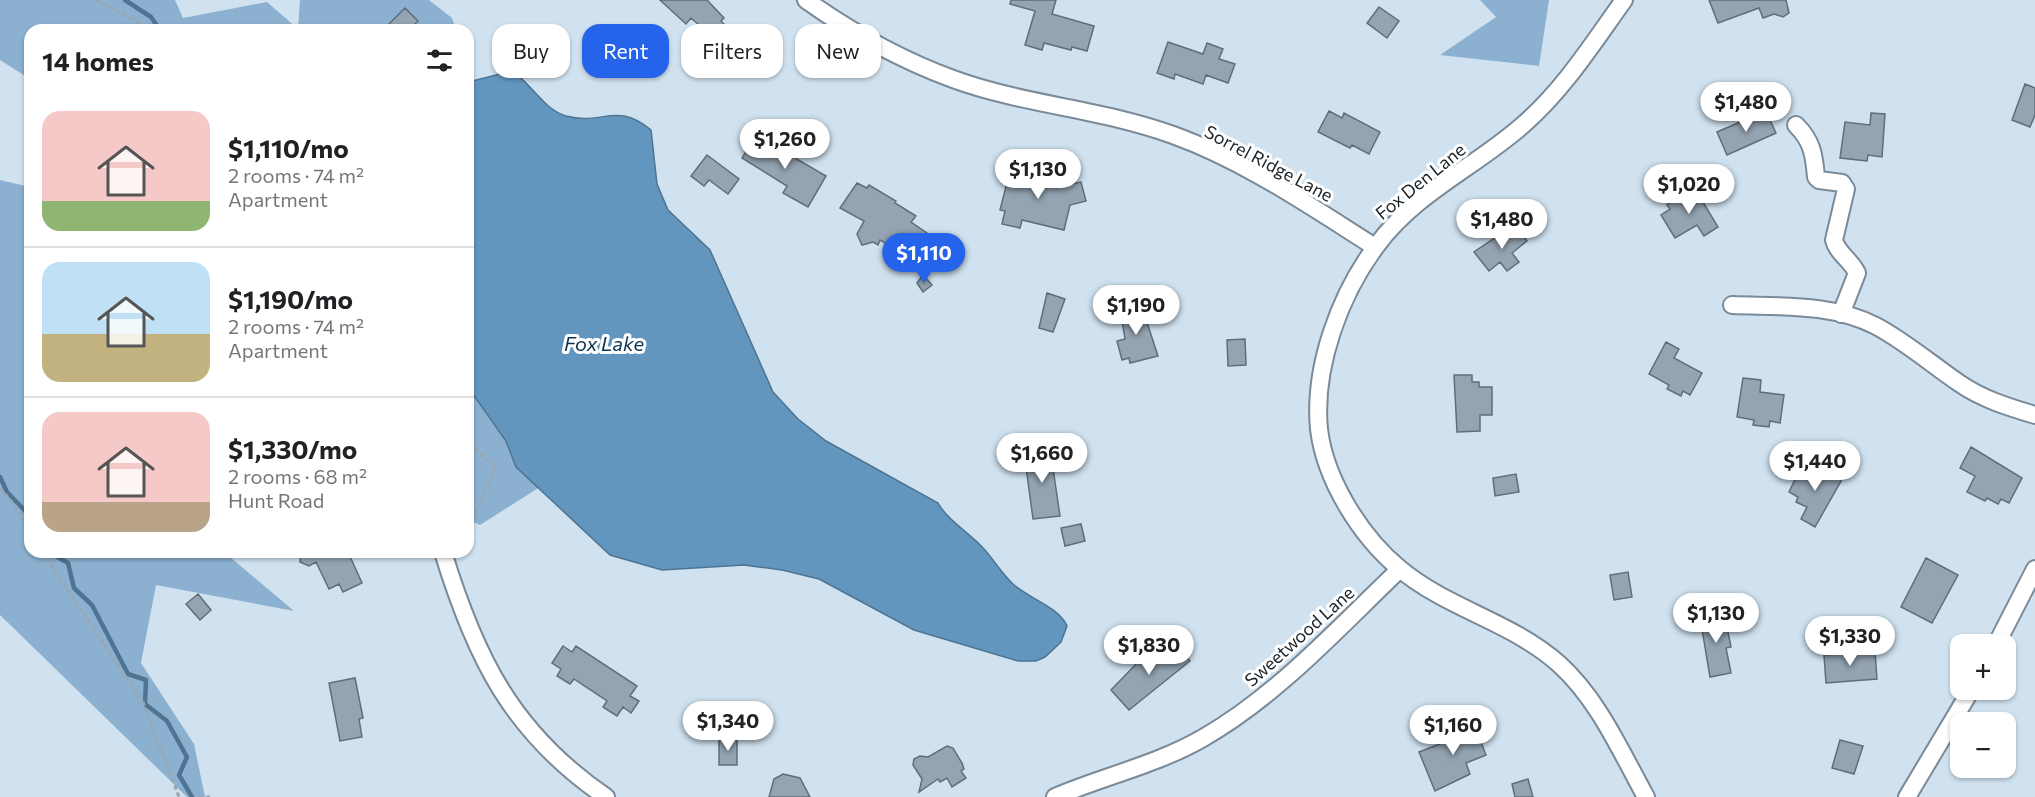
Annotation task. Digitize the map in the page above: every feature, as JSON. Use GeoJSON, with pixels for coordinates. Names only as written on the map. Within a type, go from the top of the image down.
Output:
{"type":"FeatureCollection","features":[{"type":"Feature","properties":{"kind":"street","name":"Sorrel Ridge Lane"},"geometry":{"type":"LineString","coordinates":[[806,0],[873,42],[955,79],[1110,116],[1176,136],[1260,176],[1375,247]]}},
{"type":"Feature","properties":{"kind":"street","name":"Fox Den Lane"},"geometry":{"type":"LineString","coordinates":[[1624,0],[1578,65],[1544,105],[1523,125],[1403,215],[1375,247],[1359,271],[1331,337],[1318,410],[1319,430],[1326,460],[1353,513],[1382,552],[1420,584],[1518,633],[1562,667],[1601,717],[1646,797]]}},
{"type":"Feature","properties":{"kind":"street"},"geometry":{"type":"LineString","coordinates":[[1796,125],[1808,138],[1814,154],[1816,177],[1819,180],[1842,183],[1846,189],[1834,240],[1835,247],[1849,258],[1857,273],[1841,314]]}},
{"type":"Feature","properties":{"kind":"street"},"geometry":{"type":"LineString","coordinates":[[1732,305],[1829,310],[1841,314],[1874,326],[1917,351],[1961,385],[2000,405],[2035,415]]}},
{"type":"Feature","properties":{"kind":"street"},"geometry":{"type":"LineString","coordinates":[[445,558],[466,621],[494,681],[539,741],[567,767],[606,797]]}},
{"type":"Feature","properties":{"kind":"street","name":"Sweetwood Lane"},"geometry":{"type":"LineString","coordinates":[[1055,797],[1154,761],[1203,738],[1293,672],[1400,569]]}},
{"type":"Feature","properties":{"kind":"street"},"geometry":{"type":"LineString","coordinates":[[2002,634],[2035,569]]}},
{"type":"Feature","properties":{"kind":"street"},"geometry":{"type":"LineString","coordinates":[[1907,797],[1965,700]]}},
{"type":"Feature","properties":{"kind":"path"},"geometry":{"type":"LineString","coordinates":[[96,0],[141,24]]}},
{"type":"Feature","properties":{"kind":"path"},"geometry":{"type":"LineString","coordinates":[[474,444],[480,454],[496,467],[474,516]]}},
{"type":"Feature","properties":{"kind":"path"},"geometry":{"type":"LineString","coordinates":[[0,488],[24,521]]}},
{"type":"Feature","properties":{"kind":"path"},"geometry":{"type":"LineString","coordinates":[[46,558],[143,702],[179,797]]}},
{"type":"Feature","properties":{"kind":"path"},"geometry":{"type":"LineString","coordinates":[[198,797],[212,797]]}},
{"type":"Feature","properties":{"kind":"shaded area"},"geometry":{"type":"Polygon","coordinates":[[[0,0],[175,0],[183,18],[267,2],[292,24],[24,24],[24,75],[0,60],[0,0]]]}},
{"type":"Feature","properties":{"kind":"shaded area"},"geometry":{"type":"Polygon","coordinates":[[[300,0],[429,0],[452,18],[454,24],[298,24],[300,0]]]}},
{"type":"Feature","properties":{"kind":"shaded area"},"geometry":{"type":"Polygon","coordinates":[[[1480,0],[1549,0],[1539,66],[1440,55],[1496,17],[1480,0]]]}},
{"type":"Feature","properties":{"kind":"shaded area"},"geometry":{"type":"Polygon","coordinates":[[[0,180],[24,186],[24,558],[231,558],[294,611],[156,585],[141,663],[194,744],[205,797],[187,797],[0,615],[0,180]]]}},
{"type":"Feature","properties":{"kind":"shaded area"},"geometry":{"type":"Polygon","coordinates":[[[474,396],[506,441],[516,467],[540,487],[480,525],[474,522],[474,396]]]}},
{"type":"Feature","properties":{"kind":"water","name":"Fox Lake"},"geometry":{"type":"Polygon","coordinates":[[[492,76],[492,78],[521,78],[558,113],[579,118],[618,115],[639,121],[651,130],[657,184],[668,210],[710,250],[773,392],[798,419],[826,441],[938,503],[947,516],[984,549],[1013,584],[1063,619],[1067,626],[1061,642],[1045,657],[1036,661],[1018,661],[914,630],[819,579],[782,570],[744,565],[662,570],[610,555],[516,467],[506,441],[474,396],[474,80],[492,76]]]}},
{"type":"Feature","properties":{"kind":"building"},"geometry":{"type":"Polygon","coordinates":[[[660,0],[707,0],[724,18],[721,21],[724,24],[698,24],[691,18],[686,24],[660,0]]]}},
{"type":"Feature","properties":{"kind":"building"},"geometry":{"type":"Polygon","coordinates":[[[1011,0],[1056,0],[1052,14],[1094,26],[1087,51],[1072,47],[1071,50],[1044,43],[1042,50],[1025,45],[1035,11],[1010,4],[1011,0]]]}},
{"type":"Feature","properties":{"kind":"building"},"geometry":{"type":"Polygon","coordinates":[[[1709,0],[1786,0],[1789,13],[1783,17],[1774,14],[1763,18],[1759,8],[1718,23],[1709,0]]]}},
{"type":"Feature","properties":{"kind":"building"},"geometry":{"type":"Polygon","coordinates":[[[1379,7],[1399,21],[1387,38],[1367,23],[1379,7]]]}},
{"type":"Feature","properties":{"kind":"building"},"geometry":{"type":"Polygon","coordinates":[[[405,8],[418,21],[415,24],[389,24],[405,8]]]}},
{"type":"Feature","properties":{"kind":"building"},"geometry":{"type":"Polygon","coordinates":[[[1168,42],[1203,54],[1207,43],[1223,49],[1219,59],[1235,64],[1228,83],[1206,75],[1203,84],[1175,74],[1174,79],[1157,73],[1168,42]]]}},
{"type":"Feature","properties":{"kind":"building"},"geometry":{"type":"Polygon","coordinates":[[[2025,84],[2035,88],[2035,115],[2030,127],[2012,120],[2025,84]]]}},
{"type":"Feature","properties":{"kind":"building"},"geometry":{"type":"Polygon","coordinates":[[[1329,111],[1342,118],[1344,113],[1380,132],[1369,154],[1352,145],[1350,148],[1318,132],[1329,111]]]}},
{"type":"Feature","properties":{"kind":"building"},"geometry":{"type":"Polygon","coordinates":[[[1766,111],[1776,133],[1727,155],[1717,132],[1766,111]]]}},
{"type":"Feature","properties":{"kind":"building"},"geometry":{"type":"Polygon","coordinates":[[[1871,113],[1885,114],[1882,157],[1868,155],[1867,161],[1840,158],[1845,122],[1870,125],[1871,113]]]}},
{"type":"Feature","properties":{"kind":"building"},"geometry":{"type":"Polygon","coordinates":[[[756,135],[826,176],[808,207],[783,193],[787,186],[742,158],[756,135]]]}},
{"type":"Feature","properties":{"kind":"building"},"geometry":{"type":"Polygon","coordinates":[[[707,155],[739,179],[728,194],[709,180],[704,186],[691,176],[707,155]]]}},
{"type":"Feature","properties":{"kind":"building"},"geometry":{"type":"Polygon","coordinates":[[[1016,165],[1034,169],[1032,177],[1042,179],[1041,182],[1060,186],[1081,182],[1086,201],[1070,205],[1064,230],[1022,220],[1020,228],[1002,224],[1005,211],[1000,210],[1009,175],[1013,176],[1016,165]]]}},
{"type":"Feature","properties":{"kind":"building"},"geometry":{"type":"Polygon","coordinates":[[[857,183],[867,188],[869,185],[896,201],[895,203],[916,216],[911,222],[940,242],[926,266],[880,240],[878,245],[873,242],[862,245],[857,234],[864,221],[840,208],[857,183]]]}},
{"type":"Feature","properties":{"kind":"building"},"geometry":{"type":"Polygon","coordinates":[[[1690,188],[1694,194],[1697,192],[1718,227],[1704,236],[1697,225],[1675,238],[1661,215],[1670,209],[1667,205],[1690,188]]]}},
{"type":"Feature","properties":{"kind":"building"},"geometry":{"type":"Polygon","coordinates":[[[1514,225],[1527,241],[1512,253],[1519,262],[1507,271],[1500,262],[1489,271],[1474,252],[1514,225]]]}},
{"type":"Feature","properties":{"kind":"building"},"geometry":{"type":"Polygon","coordinates":[[[923,275],[932,285],[923,292],[917,283],[923,275]]]}},
{"type":"Feature","properties":{"kind":"building"},"geometry":{"type":"Polygon","coordinates":[[[1047,293],[1065,299],[1053,332],[1039,328],[1047,293]]]}},
{"type":"Feature","properties":{"kind":"building"},"geometry":{"type":"Polygon","coordinates":[[[1141,304],[1158,356],[1130,363],[1129,358],[1122,360],[1117,341],[1125,339],[1120,309],[1141,304]]]}},
{"type":"Feature","properties":{"kind":"building"},"geometry":{"type":"Polygon","coordinates":[[[1245,339],[1246,365],[1228,366],[1227,340],[1245,339]]]}},
{"type":"Feature","properties":{"kind":"building"},"geometry":{"type":"Polygon","coordinates":[[[1666,342],[1679,349],[1674,358],[1702,373],[1690,395],[1683,391],[1681,396],[1667,389],[1669,385],[1649,374],[1666,342]]]}},
{"type":"Feature","properties":{"kind":"building"},"geometry":{"type":"Polygon","coordinates":[[[1454,375],[1472,375],[1472,382],[1479,382],[1479,387],[1492,387],[1492,415],[1480,415],[1480,431],[1457,432],[1454,375]]]}},
{"type":"Feature","properties":{"kind":"building"},"geometry":{"type":"Polygon","coordinates":[[[1743,378],[1761,380],[1760,392],[1784,395],[1780,423],[1770,421],[1769,427],[1753,425],[1754,420],[1737,417],[1743,378]]]}},
{"type":"Feature","properties":{"kind":"building"},"geometry":{"type":"Polygon","coordinates":[[[1971,447],[2022,478],[2009,503],[2001,499],[1998,504],[1987,498],[1985,501],[1967,492],[1975,476],[1960,468],[1971,447]]]}},
{"type":"Feature","properties":{"kind":"building"},"geometry":{"type":"Polygon","coordinates":[[[1050,448],[1060,516],[1033,519],[1024,452],[1050,448]]]}},
{"type":"Feature","properties":{"kind":"building"},"geometry":{"type":"Polygon","coordinates":[[[1801,467],[1825,479],[1831,467],[1845,474],[1815,527],[1801,519],[1807,507],[1796,502],[1798,497],[1789,492],[1801,467]]]}},
{"type":"Feature","properties":{"kind":"building"},"geometry":{"type":"Polygon","coordinates":[[[1516,474],[1519,492],[1495,496],[1493,478],[1516,474]]]}},
{"type":"Feature","properties":{"kind":"building"},"geometry":{"type":"Polygon","coordinates":[[[1081,524],[1085,541],[1065,546],[1061,528],[1081,524]]]}},
{"type":"Feature","properties":{"kind":"building"},"geometry":{"type":"Polygon","coordinates":[[[300,558],[351,558],[362,583],[343,592],[339,584],[329,589],[316,562],[309,566],[300,562],[300,558]]]}},
{"type":"Feature","properties":{"kind":"building"},"geometry":{"type":"Polygon","coordinates":[[[1926,558],[1958,575],[1932,623],[1901,607],[1926,558]]]}},
{"type":"Feature","properties":{"kind":"building"},"geometry":{"type":"Polygon","coordinates":[[[1628,572],[1632,597],[1614,600],[1610,575],[1628,572]]]}},
{"type":"Feature","properties":{"kind":"building"},"geometry":{"type":"Polygon","coordinates":[[[198,594],[211,610],[200,620],[186,604],[198,594]]]}},
{"type":"Feature","properties":{"kind":"building"},"geometry":{"type":"Polygon","coordinates":[[[1724,612],[1731,647],[1726,648],[1731,673],[1710,677],[1700,617],[1724,612]]]}},
{"type":"Feature","properties":{"kind":"building"},"geometry":{"type":"Polygon","coordinates":[[[1174,642],[1190,661],[1129,710],[1111,690],[1138,662],[1140,664],[1149,656],[1153,661],[1174,642]]]}},
{"type":"Feature","properties":{"kind":"building"},"geometry":{"type":"Polygon","coordinates":[[[563,646],[572,652],[576,646],[637,686],[630,696],[639,701],[631,713],[623,707],[617,716],[603,707],[607,701],[574,679],[570,684],[557,676],[561,669],[552,663],[563,646]]]}},
{"type":"Feature","properties":{"kind":"building"},"geometry":{"type":"Polygon","coordinates":[[[1875,652],[1877,679],[1826,683],[1824,655],[1875,652]]]}},
{"type":"Feature","properties":{"kind":"building"},"geometry":{"type":"Polygon","coordinates":[[[355,678],[363,718],[359,719],[362,737],[340,741],[329,683],[355,678]]]}},
{"type":"Feature","properties":{"kind":"building"},"geometry":{"type":"Polygon","coordinates":[[[1473,722],[1486,755],[1466,763],[1470,774],[1435,791],[1419,752],[1450,740],[1447,732],[1473,722]]]}},
{"type":"Feature","properties":{"kind":"building"},"geometry":{"type":"Polygon","coordinates":[[[719,739],[737,739],[737,765],[719,765],[719,739]]]}},
{"type":"Feature","properties":{"kind":"building"},"geometry":{"type":"Polygon","coordinates":[[[1840,740],[1863,746],[1854,774],[1832,768],[1840,740]]]}},
{"type":"Feature","properties":{"kind":"building"},"geometry":{"type":"Polygon","coordinates":[[[947,746],[953,748],[962,763],[964,769],[961,771],[966,778],[952,787],[947,778],[940,782],[938,779],[919,792],[922,779],[913,765],[914,759],[920,756],[928,757],[947,746]]]}},
{"type":"Feature","properties":{"kind":"building"},"geometry":{"type":"Polygon","coordinates":[[[783,774],[800,778],[810,797],[769,797],[774,779],[783,774]]]}},
{"type":"Feature","properties":{"kind":"building"},"geometry":{"type":"Polygon","coordinates":[[[1528,779],[1533,797],[1515,797],[1512,784],[1528,779]]]}},
{"type":"Feature","properties":{"kind":"waterway"},"geometry":{"type":"LineString","coordinates":[[125,0],[151,17],[156,24]]}},
{"type":"Feature","properties":{"kind":"waterway"},"geometry":{"type":"LineString","coordinates":[[0,477],[7,492],[24,510]]}},
{"type":"Feature","properties":{"kind":"waterway"},"geometry":{"type":"LineString","coordinates":[[59,558],[68,563],[74,588],[92,605],[128,674],[146,680],[145,704],[167,721],[187,757],[179,775],[192,797]]}}]}
